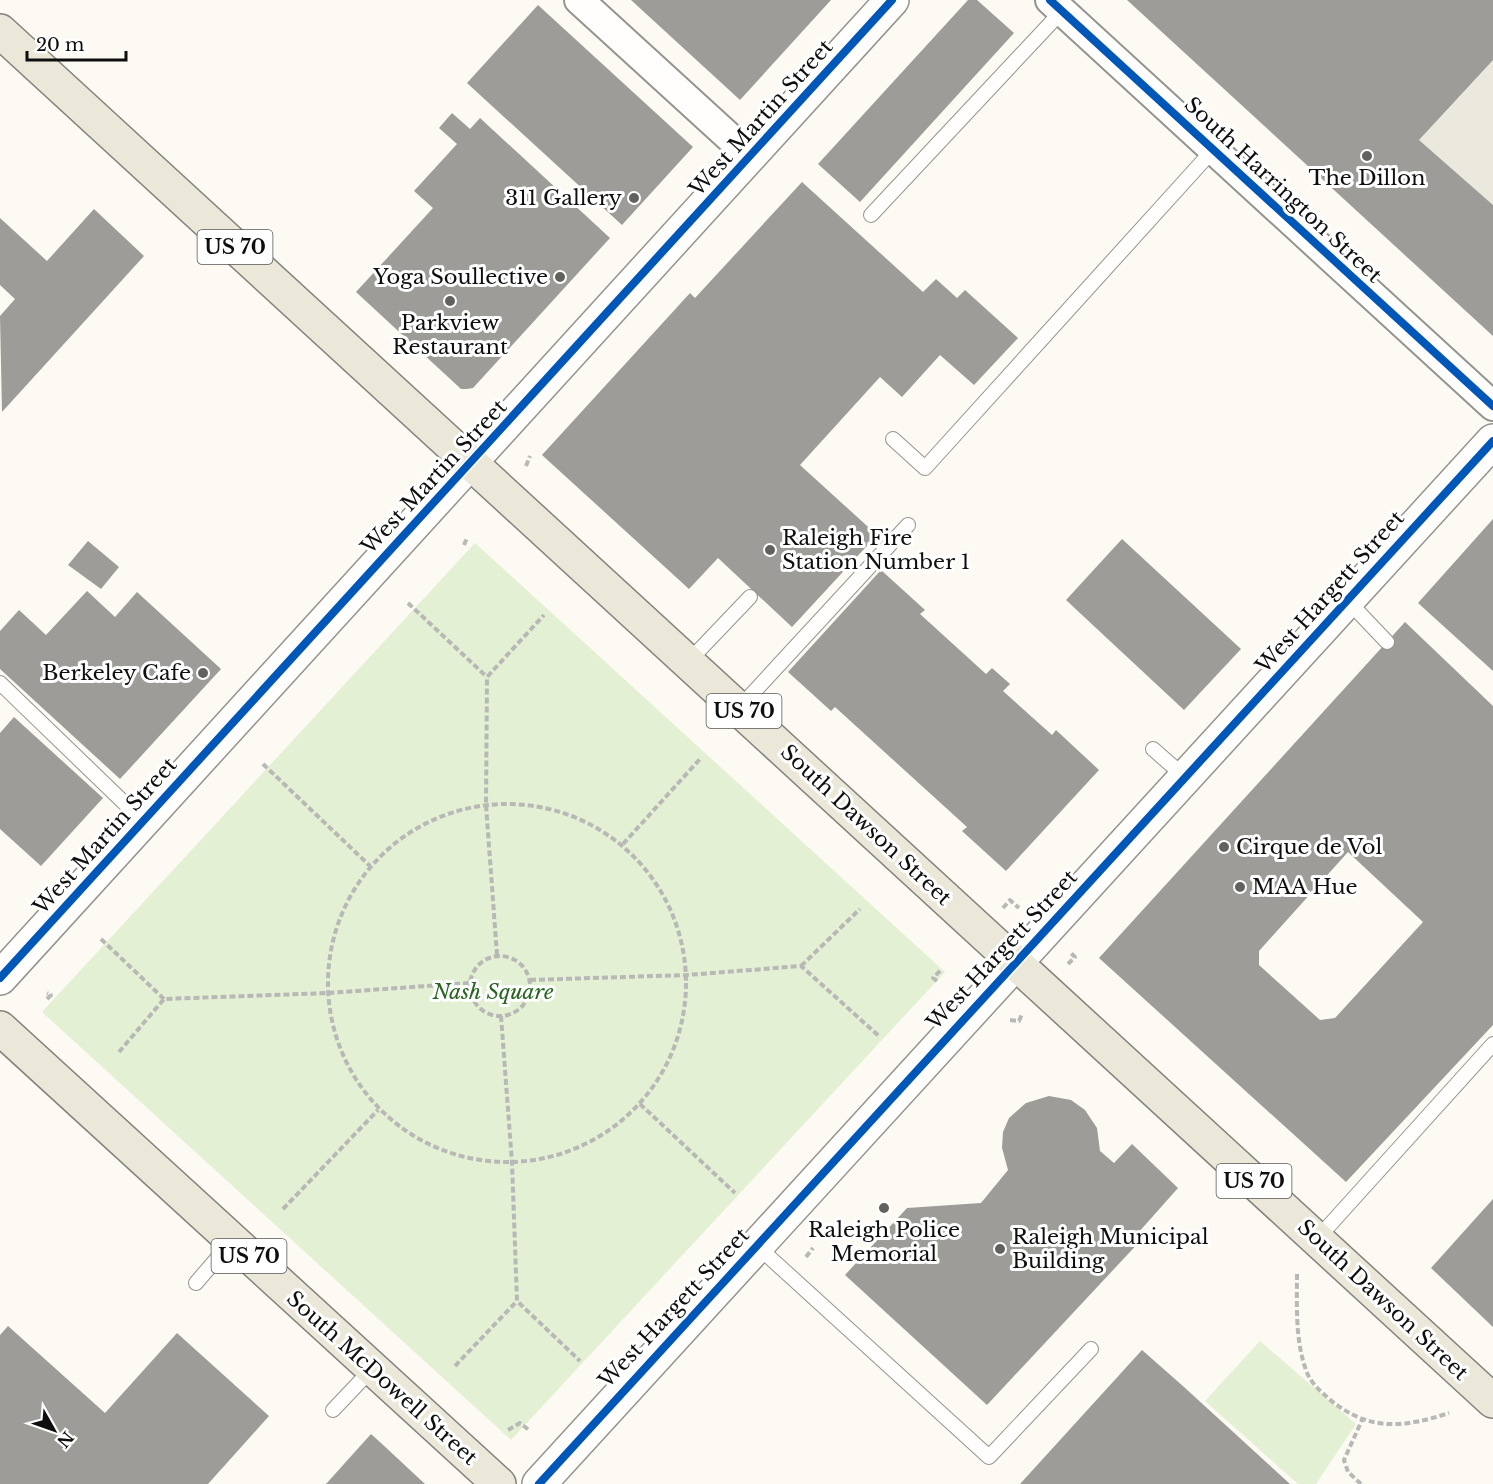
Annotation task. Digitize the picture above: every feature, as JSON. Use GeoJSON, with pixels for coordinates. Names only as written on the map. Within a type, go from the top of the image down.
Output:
{"type":"FeatureCollection","features":[{"type":"Feature","properties":{"kind":"main road","name":"South Dawson Street"},"geometry":{"type":"LineString","coordinates":[[0,31],[688,662],[740,707],[1493,1401]]}},
{"type":"Feature","properties":{"kind":"main road","name":"South McDowell Street"},"geometry":{"type":"LineString","coordinates":[[0,1028],[499,1484]]}},
{"type":"Feature","properties":{"kind":"street"},"geometry":{"type":"LineString","coordinates":[[579,0],[751,157]]}},
{"type":"Feature","properties":{"kind":"street","name":"West Martin Street"},"geometry":{"type":"LineString","coordinates":[[0,978],[892,0]]}},
{"type":"Feature","properties":{"kind":"street","name":"South Harrington Street"},"geometry":{"type":"LineString","coordinates":[[1056,5],[1493,406]]}},
{"type":"Feature","properties":{"kind":"street","name":"West Hargett Street"},"geometry":{"type":"LineString","coordinates":[[539,1484],[1493,441]]}},
{"type":"Feature","properties":{"kind":"lane"},"geometry":{"type":"LineString","coordinates":[[871,215],[1056,5]]}},
{"type":"Feature","properties":{"kind":"lane"},"geometry":{"type":"LineString","coordinates":[[893,439],[925,468],[1213,150]]}},
{"type":"Feature","properties":{"kind":"lane"},"geometry":{"type":"LineString","coordinates":[[740,707],[908,525]]}},
{"type":"Feature","properties":{"kind":"lane"},"geometry":{"type":"LineString","coordinates":[[688,662],[750,597]]}},
{"type":"Feature","properties":{"kind":"lane"},"geometry":{"type":"LineString","coordinates":[[1347,600],[1387,642]]}},
{"type":"Feature","properties":{"kind":"lane"},"geometry":{"type":"LineString","coordinates":[[0,683],[143,821]]}},
{"type":"Feature","properties":{"kind":"lane"},"geometry":{"type":"LineString","coordinates":[[1153,749],[1185,777]]}},
{"type":"Feature","properties":{"kind":"lane"},"geometry":{"type":"LineString","coordinates":[[1317,1239],[1493,1044]]}},
{"type":"Feature","properties":{"kind":"lane"},"geometry":{"type":"LineString","coordinates":[[195,1282],[232,1241]]}},
{"type":"Feature","properties":{"kind":"lane"},"geometry":{"type":"LineString","coordinates":[[756,1245],[989,1457],[1091,1349]]}},
{"type":"Feature","properties":{"kind":"lane"},"geometry":{"type":"LineString","coordinates":[[333,1410],[372,1369]]}},
{"type":"Feature","properties":{"kind":"path"},"geometry":{"type":"LineString","coordinates":[[526,466],[530,456]]}},
{"type":"Feature","properties":{"kind":"path"},"geometry":{"type":"LineString","coordinates":[[464,544],[467,538]]}},
{"type":"Feature","properties":{"kind":"path"},"geometry":{"type":"LineString","coordinates":[[408,603],[488,677]]}},
{"type":"Feature","properties":{"kind":"path"},"geometry":{"type":"LineString","coordinates":[[497,955],[486,804],[488,677],[544,615]]}},
{"type":"Feature","properties":{"kind":"path"},"geometry":{"type":"LineString","coordinates":[[623,844],[700,759]]}},
{"type":"Feature","properties":{"kind":"path"},"geometry":{"type":"LineString","coordinates":[[263,764],[370,866]]}},
{"type":"Feature","properties":{"kind":"path"},"geometry":{"type":"LineString","coordinates":[[486,804],[536,805],[562,812],[609,834],[623,844],[651,874],[677,923],[687,975],[684,1017],[664,1070],[640,1104],[610,1130],[580,1147],[556,1156],[512,1163],[471,1159],[427,1144],[392,1122],[379,1110],[356,1081],[337,1042],[328,993],[330,954],[347,902],[370,866],[403,836],[450,813],[486,804]]}},
{"type":"Feature","properties":{"kind":"path"},"geometry":{"type":"LineString","coordinates":[[1002,908],[1010,900],[1025,913]]}},
{"type":"Feature","properties":{"kind":"path"},"geometry":{"type":"LineString","coordinates":[[530,980],[687,975],[801,966],[860,909]]}},
{"type":"Feature","properties":{"kind":"path"},"geometry":{"type":"LineString","coordinates":[[100,939],[164,999],[328,993],[469,983]]}},
{"type":"Feature","properties":{"kind":"path"},"geometry":{"type":"LineString","coordinates":[[1068,964],[1075,957],[1071,953]]}},
{"type":"Feature","properties":{"kind":"path"},"geometry":{"type":"LineString","coordinates":[[497,955],[514,959],[522,964],[530,980],[527,1000],[520,1008],[501,1016],[481,1011],[470,993],[469,983],[478,964],[497,955]]}},
{"type":"Feature","properties":{"kind":"path"},"geometry":{"type":"LineString","coordinates":[[801,966],[879,1036]]}},
{"type":"Feature","properties":{"kind":"path"},"geometry":{"type":"LineString","coordinates":[[937,981],[933,978],[942,969]]}},
{"type":"Feature","properties":{"kind":"path"},"geometry":{"type":"LineString","coordinates":[[47,993],[51,995],[47,999]]}},
{"type":"Feature","properties":{"kind":"path"},"geometry":{"type":"LineString","coordinates":[[119,1052],[164,999]]}},
{"type":"Feature","properties":{"kind":"path"},"geometry":{"type":"LineString","coordinates":[[1010,1020],[1019,1021],[1023,1014]]}},
{"type":"Feature","properties":{"kind":"path"},"geometry":{"type":"LineString","coordinates":[[501,1016],[512,1163],[517,1301],[580,1361]]}},
{"type":"Feature","properties":{"kind":"path"},"geometry":{"type":"LineString","coordinates":[[640,1104],[735,1193]]}},
{"type":"Feature","properties":{"kind":"path"},"geometry":{"type":"LineString","coordinates":[[283,1209],[379,1110]]}},
{"type":"Feature","properties":{"kind":"path"},"geometry":{"type":"LineString","coordinates":[[806,1257],[813,1248]]}},
{"type":"Feature","properties":{"kind":"path"},"geometry":{"type":"LineString","coordinates":[[1297,1274],[1300,1341],[1310,1379],[1342,1410],[1379,1425],[1419,1423],[1449,1413]]}},
{"type":"Feature","properties":{"kind":"path"},"geometry":{"type":"LineString","coordinates":[[455,1366],[517,1301]]}},
{"type":"Feature","properties":{"kind":"path"},"geometry":{"type":"LineString","coordinates":[[1361,1484],[1348,1472],[1344,1460],[1362,1420]]}},
{"type":"Feature","properties":{"kind":"path"},"geometry":{"type":"LineString","coordinates":[[508,1430],[520,1424],[529,1430]]}},
{"type":"Feature","properties":{"kind":"green space","name":"Nash Square"},"geometry":{"type":"Polygon","coordinates":[[[475,543],[945,972],[511,1440],[42,1012],[475,543]]]}},
{"type":"Feature","properties":{"kind":"green space"},"geometry":{"type":"Polygon","coordinates":[[[1260,1341],[1356,1424],[1316,1484],[1298,1484],[1205,1401],[1260,1341]]]}},
{"type":"Feature","properties":{"kind":"shaded area"},"geometry":{"type":"Polygon","coordinates":[[[1493,60],[1493,205],[1419,140],[1493,60]]]}},
{"type":"Feature","properties":{"kind":"building"},"geometry":{"type":"Polygon","coordinates":[[[631,0],[831,0],[740,100],[631,0]]]}},
{"type":"Feature","properties":{"kind":"building"},"geometry":{"type":"Polygon","coordinates":[[[968,0],[977,0],[1014,33],[860,202],[818,164],[968,0]]]}},
{"type":"Feature","properties":{"kind":"building","name":"The Dillon"},"geometry":{"type":"Polygon","coordinates":[[[1127,0],[1493,0],[1493,60],[1419,140],[1493,205],[1493,336],[1127,0]]]}},
{"type":"Feature","properties":{"kind":"building"},"geometry":{"type":"Polygon","coordinates":[[[538,5],[693,147],[622,225],[467,83],[538,5]]]}},
{"type":"Feature","properties":{"kind":"building"},"geometry":{"type":"Polygon","coordinates":[[[452,113],[470,129],[480,118],[610,238],[473,388],[467,389],[461,389],[356,292],[433,208],[414,191],[457,144],[439,128],[452,113]]]}},
{"type":"Feature","properties":{"kind":"building"},"geometry":{"type":"Polygon","coordinates":[[[802,182],[923,292],[936,279],[957,298],[965,290],[1018,338],[974,385],[940,355],[902,397],[880,377],[800,465],[877,535],[792,627],[718,558],[689,589],[542,455],[690,293],[695,298],[802,182]]]}},
{"type":"Feature","properties":{"kind":"building"},"geometry":{"type":"Polygon","coordinates":[[[94,209],[144,256],[2,412],[0,316],[15,299],[0,285],[0,218],[47,261],[94,209]]]}},
{"type":"Feature","properties":{"kind":"building"},"geometry":{"type":"Polygon","coordinates":[[[1493,519],[1493,671],[1418,603],[1493,519]]]}},
{"type":"Feature","properties":{"kind":"building"},"geometry":{"type":"Polygon","coordinates":[[[1122,539],[1241,649],[1184,710],[1066,600],[1122,539]]]}},
{"type":"Feature","properties":{"kind":"building"},"geometry":{"type":"Polygon","coordinates":[[[88,541],[119,567],[101,589],[68,565],[88,541]]]}},
{"type":"Feature","properties":{"kind":"building"},"geometry":{"type":"Polygon","coordinates":[[[881,570],[925,610],[920,614],[986,674],[992,668],[1010,684],[1003,691],[1052,735],[1056,730],[1099,770],[1006,871],[962,831],[967,827],[835,707],[831,711],[788,672],[881,570]]]}},
{"type":"Feature","properties":{"kind":"building"},"geometry":{"type":"Polygon","coordinates":[[[87,591],[115,617],[137,592],[221,669],[120,779],[0,669],[0,631],[19,610],[46,635],[87,591]]]}},
{"type":"Feature","properties":{"kind":"building","name":"MAA Hue"},"geometry":{"type":"Polygon","coordinates":[[[1405,622],[1493,706],[1493,1025],[1346,1182],[1099,958],[1405,622]],[[1348,852],[1259,951],[1259,965],[1320,1020],[1335,1018],[1423,922],[1348,852]]]}},
{"type":"Feature","properties":{"kind":"building"},"geometry":{"type":"Polygon","coordinates":[[[14,717],[103,798],[41,866],[0,829],[0,733],[14,717]]]}},
{"type":"Feature","properties":{"kind":"building","name":"Raleigh Municipal Building"},"geometry":{"type":"Polygon","coordinates":[[[1049,1096],[1071,1100],[1085,1110],[1097,1128],[1100,1151],[1114,1163],[1132,1144],[1178,1188],[1138,1233],[1143,1238],[987,1405],[845,1275],[907,1208],[981,1203],[1008,1170],[1002,1148],[1003,1132],[1009,1118],[1026,1103],[1049,1096]]]}},
{"type":"Feature","properties":{"kind":"building"},"geometry":{"type":"Polygon","coordinates":[[[1493,1199],[1493,1327],[1431,1268],[1493,1199]]]}},
{"type":"Feature","properties":{"kind":"building"},"geometry":{"type":"Polygon","coordinates":[[[8,1326],[105,1413],[177,1333],[269,1416],[208,1484],[0,1484],[0,1335],[8,1326]]]}},
{"type":"Feature","properties":{"kind":"building"},"geometry":{"type":"Polygon","coordinates":[[[1142,1350],[1184,1387],[1290,1484],[1020,1484],[1142,1350]]]}},
{"type":"Feature","properties":{"kind":"building"},"geometry":{"type":"Polygon","coordinates":[[[371,1434],[381,1443],[425,1484],[326,1484],[371,1434]]]}},
{"type":"Feature","properties":{"kind":"cycle path"},"geometry":{"type":"LineString","coordinates":[[0,978],[892,0]]}},
{"type":"Feature","properties":{"kind":"cycle path"},"geometry":{"type":"LineString","coordinates":[[1050,0],[1493,406]]}},
{"type":"Feature","properties":{"kind":"cycle path"},"geometry":{"type":"LineString","coordinates":[[539,1484],[1493,441]]}},
{"type":"Feature","properties":{"kind":"place","name":"The Dillon"},"geometry":{"type":"Point","coordinates":[1367,156]}},
{"type":"Feature","properties":{"kind":"place","name":"311 Gallery"},"geometry":{"type":"Point","coordinates":[634,198]}},
{"type":"Feature","properties":{"kind":"place","name":"Yoga Soullective"},"geometry":{"type":"Point","coordinates":[560,277]}},
{"type":"Feature","properties":{"kind":"place","name":"Parkview Restaurant"},"geometry":{"type":"Point","coordinates":[450,301]}},
{"type":"Feature","properties":{"kind":"place","name":"Raleigh Fire Station Number 1"},"geometry":{"type":"Point","coordinates":[770,550]}},
{"type":"Feature","properties":{"kind":"place","name":"Berkeley Cafe"},"geometry":{"type":"Point","coordinates":[203,673]}},
{"type":"Feature","properties":{"kind":"place","name":"Cirque de Vol"},"geometry":{"type":"Point","coordinates":[1224,847]}},
{"type":"Feature","properties":{"kind":"place","name":"MAA Hue"},"geometry":{"type":"Point","coordinates":[1240,887]}},
{"type":"Feature","properties":{"kind":"place","name":"Raleigh Police Memorial"},"geometry":{"type":"Point","coordinates":[884,1208]}},
{"type":"Feature","properties":{"kind":"place","name":"Raleigh Municipal Building"},"geometry":{"type":"Point","coordinates":[1000,1249]}}]}
